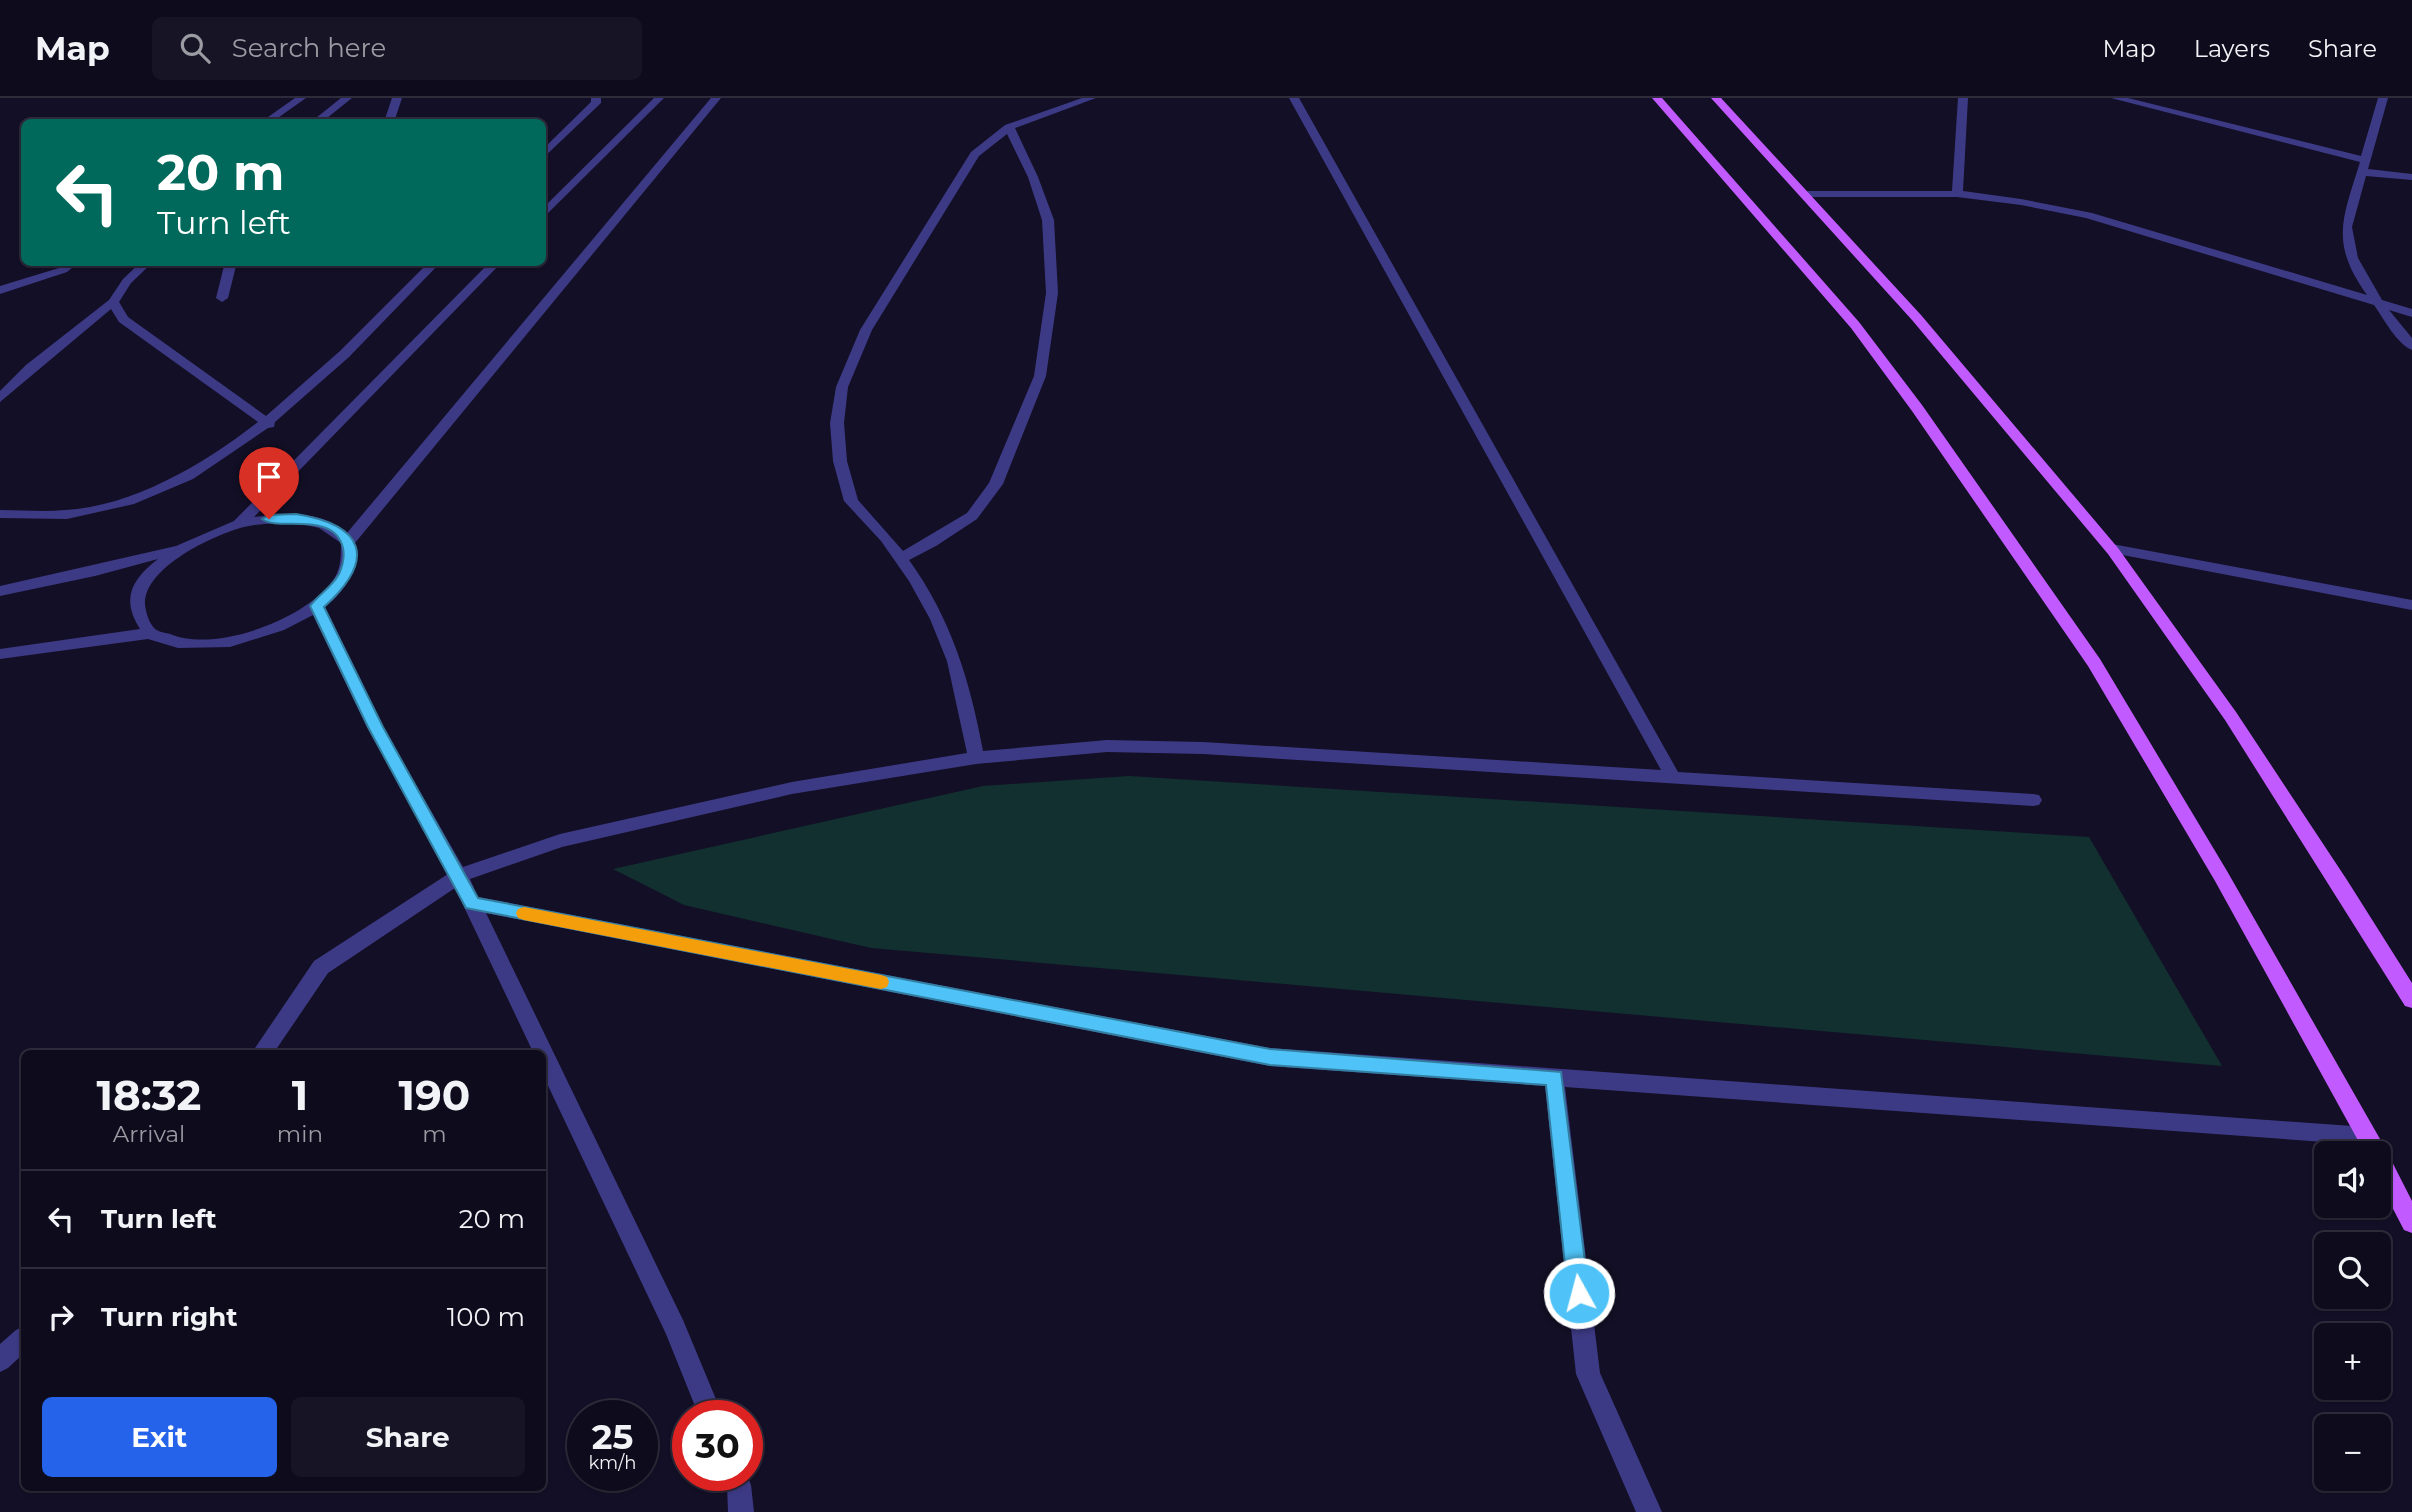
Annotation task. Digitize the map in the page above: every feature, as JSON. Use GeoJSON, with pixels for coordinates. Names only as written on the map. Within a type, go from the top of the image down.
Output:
{"type":"FeatureCollection","features":[{"type":"Feature","properties":{"kind":"main road"},"geometry":{"type":"LineString","coordinates":[[1657,98],[1855,325],[1917,408],[2094,663],[2221,876],[2369,1141]]}},
{"type":"Feature","properties":{"kind":"main road"},"geometry":{"type":"LineString","coordinates":[[1716,98],[1808,194],[1955,360],[2112,549],[2295,811],[2412,1000]]}},
{"type":"Feature","properties":{"kind":"main road"},"geometry":{"type":"LineString","coordinates":[[2391,1183],[2412,1223]]}},
{"type":"Feature","properties":{"kind":"street"},"geometry":{"type":"LineString","coordinates":[[270,119],[301,98]]}},
{"type":"Feature","properties":{"kind":"street"},"geometry":{"type":"LineString","coordinates":[[321,119],[347,98]]}},
{"type":"Feature","properties":{"kind":"street"},"geometry":{"type":"LineString","coordinates":[[390,119],[397,98]]}},
{"type":"Feature","properties":{"kind":"street"},"geometry":{"type":"LineString","coordinates":[[546,152],[596,103],[596,98]]}},
{"type":"Feature","properties":{"kind":"street"},"geometry":{"type":"LineString","coordinates":[[546,212],[659,98]]}},
{"type":"Feature","properties":{"kind":"street"},"geometry":{"type":"LineString","coordinates":[[348,542],[716,98]]}},
{"type":"Feature","properties":{"kind":"street"},"geometry":{"type":"LineString","coordinates":[[975,758],[967,707],[955,661],[938,619],[901,558],[851,501],[840,461],[837,423],[842,387],[866,330],[975,154],[1009,127],[1091,98]]}},
{"type":"Feature","properties":{"kind":"street"},"geometry":{"type":"LineString","coordinates":[[1294,98],[1673,777]]}},
{"type":"Feature","properties":{"kind":"street"},"geometry":{"type":"LineString","coordinates":[[1957,194],[1963,98]]}},
{"type":"Feature","properties":{"kind":"street"},"geometry":{"type":"LineString","coordinates":[[2116,98],[2412,177]]}},
{"type":"Feature","properties":{"kind":"street"},"geometry":{"type":"LineString","coordinates":[[2383,98],[2346,227],[2352,258],[2378,304],[2412,346]]}},
{"type":"Feature","properties":{"kind":"street"},"geometry":{"type":"LineString","coordinates":[[901,558],[931,543],[972,516],[996,484],[1040,376],[1052,293],[1048,220],[1033,177],[1009,127]]}},
{"type":"Feature","properties":{"kind":"street"},"geometry":{"type":"LineString","coordinates":[[1808,194],[1957,194],[2021,202],[2088,215],[2412,313]]}},
{"type":"Feature","properties":{"kind":"street"},"geometry":{"type":"LineString","coordinates":[[0,289],[68,266]]}},
{"type":"Feature","properties":{"kind":"street"},"geometry":{"type":"LineString","coordinates":[[0,398],[30,368],[113,302],[127,281],[144,266]]}},
{"type":"Feature","properties":{"kind":"street"},"geometry":{"type":"LineString","coordinates":[[222,298],[231,266]]}},
{"type":"Feature","properties":{"kind":"street"},"geometry":{"type":"LineString","coordinates":[[0,514],[39,515],[101,509],[146,497],[188,477],[269,424],[432,266]]}},
{"type":"Feature","properties":{"kind":"street"},"geometry":{"type":"LineString","coordinates":[[239,524],[493,266]]}},
{"type":"Feature","properties":{"kind":"street"},"geometry":{"type":"LineString","coordinates":[[113,302],[123,319],[142,335],[201,373],[269,424]]}},
{"type":"Feature","properties":{"kind":"street"},"geometry":{"type":"LineString","coordinates":[[3,589],[95,571],[183,547],[239,524],[296,518],[320,522],[338,530],[348,542],[352,556],[347,572],[335,589],[317,606],[273,629],[248,638],[210,644],[176,643],[151,634],[138,620],[135,603],[142,583],[159,565],[183,547]]}},
{"type":"Feature","properties":{"kind":"street"},"geometry":{"type":"LineString","coordinates":[[2112,549],[2412,605]]}},
{"type":"Feature","properties":{"kind":"street"},"geometry":{"type":"LineString","coordinates":[[317,606],[375,727],[459,876],[543,1050]]}},
{"type":"Feature","properties":{"kind":"street"},"geometry":{"type":"LineString","coordinates":[[0,654],[151,634]]}},
{"type":"Feature","properties":{"kind":"street"},"geometry":{"type":"LineString","coordinates":[[264,1050],[321,967],[459,876],[560,841],[792,788],[975,758],[1107,746],[1203,748],[2033,800]]}},
{"type":"Feature","properties":{"kind":"street"},"geometry":{"type":"LineString","coordinates":[[472,903],[1270,1057],[1554,1077],[2323,1141]]}},
{"type":"Feature","properties":{"kind":"street"},"geometry":{"type":"LineString","coordinates":[[546,1057],[676,1328],[705,1400]]}},
{"type":"Feature","properties":{"kind":"street"},"geometry":{"type":"LineString","coordinates":[[1554,1077],[1588,1374],[1649,1512]]}},
{"type":"Feature","properties":{"kind":"street"},"geometry":{"type":"LineString","coordinates":[[0,1360],[21,1341]]}},
{"type":"Feature","properties":{"kind":"street"},"geometry":{"type":"LineString","coordinates":[[739,1491],[741,1512]]}},
{"type":"Feature","properties":{"kind":"green space"},"geometry":{"type":"Polygon","coordinates":[[[1129,776],[2089,837],[2222,1066],[871,948],[684,905],[613,869],[983,786],[1129,776]]]}},
{"type":"Feature","properties":{"kind":"slow traffic"},"geometry":{"type":"LineString","coordinates":[[524,913],[881,982]]}},
{"type":"Feature","properties":{"kind":"route"},"geometry":{"type":"LineString","coordinates":[[269,519],[296,518],[320,522],[338,530],[348,542],[352,556],[347,572],[335,589],[317,606],[375,727],[472,903],[1270,1057],[1554,1077],[1579,1293]]}}]}
